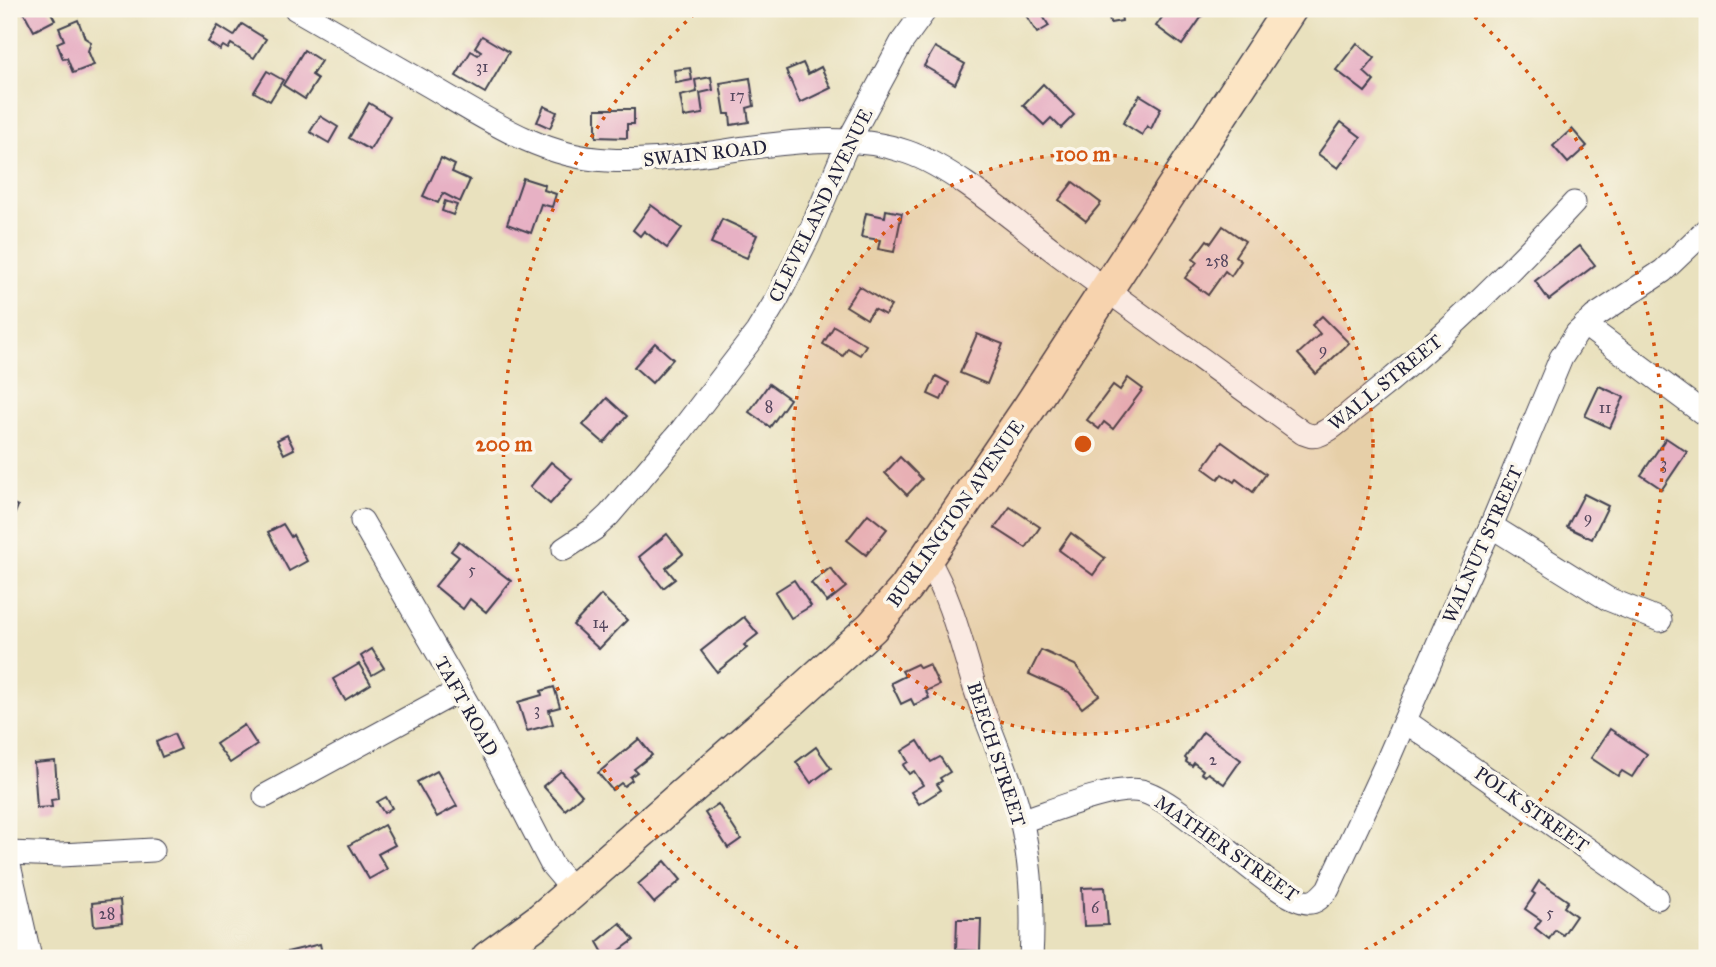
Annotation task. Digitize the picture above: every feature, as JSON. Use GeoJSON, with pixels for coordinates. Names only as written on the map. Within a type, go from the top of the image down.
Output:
{"type":"FeatureCollection","features":[{"type":"Feature","properties":{"kind":"main road","name":"BURLINGTON AVENUE"},"geometry":{"type":"LineString","coordinates":[[488,958],[541,919],[793,699],[872,627],[906,589],[1290,9]]}},
{"type":"Feature","properties":{"kind":"street","name":"SWAIN ROAD"},"geometry":{"type":"LineString","coordinates":[[296,9],[485,118],[526,139],[567,154],[599,160],[632,161],[803,142],[849,140],[909,153],[944,170],[1106,290]]}},
{"type":"Feature","properties":{"kind":"street","name":"CLEVELAND AVENUE"},"geometry":{"type":"LineString","coordinates":[[564,549],[594,529],[609,515],[681,431],[751,341],[777,299],[809,234],[849,140],[902,42],[926,9]]}},
{"type":"Feature","properties":{"kind":"street","name":"WALL STREET"},"geometry":{"type":"LineString","coordinates":[[1106,290],[1303,433],[1316,436],[1389,382],[1454,325],[1512,270],[1574,203]]}},
{"type":"Feature","properties":{"kind":"street","name":"WALNUT STREET"},"geometry":{"type":"LineString","coordinates":[[1312,902],[1328,889],[1405,721],[1561,358],[1585,325],[1663,271],[1707,229]]}},
{"type":"Feature","properties":{"kind":"street"},"geometry":{"type":"LineString","coordinates":[[1585,325],[1707,416]]}},
{"type":"Feature","properties":{"kind":"street","name":"TAFT ROAD"},"geometry":{"type":"LineString","coordinates":[[362,521],[460,690],[552,864],[573,890]]}},
{"type":"Feature","properties":{"kind":"street"},"geometry":{"type":"LineString","coordinates":[[1491,526],[1608,599],[1660,620]]}},
{"type":"Feature","properties":{"kind":"street","name":"BEECH STREET"},"geometry":{"type":"LineString","coordinates":[[928,558],[948,599],[975,689],[1011,785],[1021,821],[1033,900],[1031,958]]}},
{"type":"Feature","properties":{"kind":"street"},"geometry":{"type":"LineString","coordinates":[[265,796],[460,690]]}},
{"type":"Feature","properties":{"kind":"street","name":"POLK STREET"},"geometry":{"type":"LineString","coordinates":[[1405,721],[1657,898]]}},
{"type":"Feature","properties":{"kind":"street","name":"MATHER STREET"},"geometry":{"type":"LineString","coordinates":[[1021,821],[1114,792],[1142,791],[1173,807],[1282,890],[1303,902],[1312,902]]}},
{"type":"Feature","properties":{"kind":"street"},"geometry":{"type":"LineString","coordinates":[[9,853],[61,855],[153,850]]}},
{"type":"Feature","properties":{"kind":"street"},"geometry":{"type":"LineString","coordinates":[[9,865],[30,958]]}},
{"type":"Feature","properties":{"kind":"building"},"geometry":{"type":"Polygon","coordinates":[[[22,9],[49,9],[55,20],[34,31],[22,9]]]}},
{"type":"Feature","properties":{"kind":"building"},"geometry":{"type":"Polygon","coordinates":[[[1022,9],[1054,9],[1043,16],[1049,26],[1037,33],[1022,9]]]}},
{"type":"Feature","properties":{"kind":"building"},"geometry":{"type":"Polygon","coordinates":[[[1120,9],[1122,21],[1110,23],[1108,10],[1120,9]]]}},
{"type":"Feature","properties":{"kind":"building"},"geometry":{"type":"Polygon","coordinates":[[[1168,9],[1200,9],[1205,12],[1182,45],[1156,26],[1168,9]]]}},
{"type":"Feature","properties":{"kind":"building"},"geometry":{"type":"Polygon","coordinates":[[[78,20],[85,38],[91,42],[88,51],[94,65],[73,73],[67,58],[63,59],[57,43],[64,40],[59,28],[78,20]]]}},
{"type":"Feature","properties":{"kind":"building"},"geometry":{"type":"Polygon","coordinates":[[[242,24],[266,39],[254,58],[231,44],[228,49],[223,46],[220,50],[208,42],[218,26],[234,36],[242,24]]]}},
{"type":"Feature","properties":{"kind":"building"},"geometry":{"type":"Polygon","coordinates":[[[482,36],[509,52],[485,93],[456,76],[471,51],[478,55],[481,51],[475,47],[482,36]]]}},
{"type":"Feature","properties":{"kind":"building"},"geometry":{"type":"Polygon","coordinates":[[[1357,43],[1375,58],[1364,72],[1374,81],[1365,92],[1336,70],[1357,43]]]}},
{"type":"Feature","properties":{"kind":"building"},"geometry":{"type":"Polygon","coordinates":[[[935,47],[965,64],[955,84],[924,66],[935,47]]]}},
{"type":"Feature","properties":{"kind":"building"},"geometry":{"type":"Polygon","coordinates":[[[304,50],[321,61],[312,75],[318,79],[305,99],[283,85],[304,50]]]}},
{"type":"Feature","properties":{"kind":"building"},"geometry":{"type":"Polygon","coordinates":[[[803,63],[808,74],[821,67],[831,88],[800,103],[786,70],[803,63]]]}},
{"type":"Feature","properties":{"kind":"building"},"geometry":{"type":"Polygon","coordinates":[[[690,68],[692,80],[676,83],[674,70],[690,68]]]}},
{"type":"Feature","properties":{"kind":"building"},"geometry":{"type":"Polygon","coordinates":[[[267,71],[283,80],[270,101],[254,92],[267,71]]]}},
{"type":"Feature","properties":{"kind":"building"},"geometry":{"type":"Polygon","coordinates":[[[711,77],[713,90],[700,93],[703,114],[684,117],[680,96],[697,92],[695,80],[711,77]]]}},
{"type":"Feature","properties":{"kind":"building"},"geometry":{"type":"Polygon","coordinates":[[[750,78],[754,106],[747,108],[749,122],[731,125],[730,114],[725,114],[720,83],[750,78]]]}},
{"type":"Feature","properties":{"kind":"building"},"geometry":{"type":"Polygon","coordinates":[[[1043,84],[1074,115],[1061,128],[1051,118],[1044,125],[1023,105],[1043,84]]]}},
{"type":"Feature","properties":{"kind":"building"},"geometry":{"type":"Polygon","coordinates":[[[1140,95],[1161,108],[1151,129],[1147,126],[1142,135],[1123,123],[1140,95]]]}},
{"type":"Feature","properties":{"kind":"building"},"geometry":{"type":"Polygon","coordinates":[[[369,103],[390,116],[370,150],[349,138],[369,103]]]}},
{"type":"Feature","properties":{"kind":"building"},"geometry":{"type":"Polygon","coordinates":[[[544,106],[557,112],[550,128],[537,122],[544,106]]]}},
{"type":"Feature","properties":{"kind":"building"},"geometry":{"type":"Polygon","coordinates":[[[596,109],[634,109],[634,124],[627,124],[627,138],[596,137],[596,109]]]}},
{"type":"Feature","properties":{"kind":"building"},"geometry":{"type":"Polygon","coordinates":[[[320,116],[338,127],[329,143],[310,132],[320,116]]]}},
{"type":"Feature","properties":{"kind":"building"},"geometry":{"type":"Polygon","coordinates":[[[1341,122],[1361,137],[1338,168],[1318,154],[1341,122]]]}},
{"type":"Feature","properties":{"kind":"building"},"geometry":{"type":"Polygon","coordinates":[[[1572,129],[1587,146],[1568,163],[1553,146],[1572,129]]]}},
{"type":"Feature","properties":{"kind":"building"},"geometry":{"type":"Polygon","coordinates":[[[441,158],[455,165],[452,172],[470,180],[460,202],[443,193],[438,203],[423,196],[441,158]]]}},
{"type":"Feature","properties":{"kind":"building"},"geometry":{"type":"Polygon","coordinates":[[[523,178],[545,185],[544,190],[556,194],[552,207],[541,204],[531,233],[507,224],[523,178]]]}},
{"type":"Feature","properties":{"kind":"building"},"geometry":{"type":"Polygon","coordinates":[[[1073,182],[1101,203],[1086,221],[1059,200],[1073,182]]]}},
{"type":"Feature","properties":{"kind":"building"},"geometry":{"type":"Polygon","coordinates":[[[445,201],[457,205],[453,215],[442,211],[445,201]]]}},
{"type":"Feature","properties":{"kind":"building"},"geometry":{"type":"Polygon","coordinates":[[[651,205],[682,228],[667,248],[644,231],[640,236],[633,230],[651,205]]]}},
{"type":"Feature","properties":{"kind":"building"},"geometry":{"type":"Polygon","coordinates":[[[886,210],[902,213],[894,252],[878,249],[880,240],[861,237],[866,213],[885,217],[886,210]]]}},
{"type":"Feature","properties":{"kind":"building"},"geometry":{"type":"Polygon","coordinates":[[[722,219],[757,235],[747,258],[711,243],[722,219]]]}},
{"type":"Feature","properties":{"kind":"building"},"geometry":{"type":"Polygon","coordinates":[[[1223,226],[1245,241],[1235,256],[1241,261],[1231,276],[1225,271],[1208,295],[1185,278],[1197,262],[1193,259],[1207,240],[1211,243],[1223,226]]]}},
{"type":"Feature","properties":{"kind":"building"},"geometry":{"type":"Polygon","coordinates":[[[1580,246],[1595,265],[1549,300],[1535,281],[1580,246]]]}},
{"type":"Feature","properties":{"kind":"building"},"geometry":{"type":"Polygon","coordinates":[[[859,286],[891,306],[885,315],[874,309],[867,319],[846,306],[859,286]]]}},
{"type":"Feature","properties":{"kind":"building"},"geometry":{"type":"Polygon","coordinates":[[[1322,316],[1349,343],[1316,374],[1298,354],[1320,334],[1312,325],[1322,316]]]}},
{"type":"Feature","properties":{"kind":"building"},"geometry":{"type":"Polygon","coordinates":[[[834,326],[866,345],[860,355],[848,348],[843,356],[823,344],[834,326]]]}},
{"type":"Feature","properties":{"kind":"building"},"geometry":{"type":"Polygon","coordinates":[[[977,334],[1003,344],[987,384],[960,373],[977,334]]]}},
{"type":"Feature","properties":{"kind":"building"},"geometry":{"type":"Polygon","coordinates":[[[655,343],[673,359],[652,383],[634,367],[655,343]]]}},
{"type":"Feature","properties":{"kind":"building"},"geometry":{"type":"Polygon","coordinates":[[[936,376],[949,383],[941,400],[928,394],[936,376]]]}},
{"type":"Feature","properties":{"kind":"building"},"geometry":{"type":"Polygon","coordinates":[[[1128,378],[1143,389],[1113,429],[1104,422],[1099,429],[1087,420],[1113,385],[1120,390],[1128,378]]]}},
{"type":"Feature","properties":{"kind":"building"},"geometry":{"type":"Polygon","coordinates":[[[769,384],[790,399],[770,427],[749,412],[769,384]]]}},
{"type":"Feature","properties":{"kind":"building"},"geometry":{"type":"Polygon","coordinates":[[[1599,386],[1624,397],[1610,428],[1585,416],[1599,386]]]}},
{"type":"Feature","properties":{"kind":"building"},"geometry":{"type":"Polygon","coordinates":[[[607,398],[627,416],[604,443],[583,425],[607,398]]]}},
{"type":"Feature","properties":{"kind":"building"},"geometry":{"type":"Polygon","coordinates":[[[287,435],[294,449],[284,454],[277,440],[287,435]]]}},
{"type":"Feature","properties":{"kind":"building"},"geometry":{"type":"Polygon","coordinates":[[[1666,438],[1687,452],[1662,489],[1641,475],[1666,438]]]}},
{"type":"Feature","properties":{"kind":"building"},"geometry":{"type":"Polygon","coordinates":[[[1222,442],[1266,474],[1253,492],[1236,479],[1234,482],[1222,474],[1218,479],[1203,468],[1222,442]]]}},
{"type":"Feature","properties":{"kind":"building"},"geometry":{"type":"Polygon","coordinates":[[[900,457],[922,479],[907,495],[885,473],[900,457]]]}},
{"type":"Feature","properties":{"kind":"building"},"geometry":{"type":"Polygon","coordinates":[[[551,462],[572,479],[550,504],[530,487],[551,462]]]}},
{"type":"Feature","properties":{"kind":"building"},"geometry":{"type":"Polygon","coordinates":[[[1584,494],[1608,506],[1592,539],[1567,527],[1584,494]]]}},
{"type":"Feature","properties":{"kind":"building"},"geometry":{"type":"Polygon","coordinates":[[[9,502],[18,506],[9,528],[9,502]]]}},
{"type":"Feature","properties":{"kind":"building"},"geometry":{"type":"Polygon","coordinates":[[[1010,507],[1040,527],[1026,548],[995,528],[1010,507]]]}},
{"type":"Feature","properties":{"kind":"building"},"geometry":{"type":"Polygon","coordinates":[[[868,514],[887,529],[866,555],[847,540],[868,514]]]}},
{"type":"Feature","properties":{"kind":"building"},"geometry":{"type":"Polygon","coordinates":[[[283,524],[291,537],[293,535],[307,561],[289,571],[268,532],[283,524]]]}},
{"type":"Feature","properties":{"kind":"building"},"geometry":{"type":"Polygon","coordinates":[[[1071,533],[1105,558],[1093,575],[1059,550],[1071,533]]]}},
{"type":"Feature","properties":{"kind":"building"},"geometry":{"type":"Polygon","coordinates":[[[667,534],[683,554],[666,568],[675,579],[663,588],[639,557],[667,534]]]}},
{"type":"Feature","properties":{"kind":"building"},"geometry":{"type":"Polygon","coordinates":[[[459,541],[511,581],[486,612],[470,599],[463,609],[435,586],[459,557],[451,551],[459,541]]]}},
{"type":"Feature","properties":{"kind":"building"},"geometry":{"type":"Polygon","coordinates":[[[830,568],[846,587],[827,602],[811,583],[830,568]]]}},
{"type":"Feature","properties":{"kind":"building"},"geometry":{"type":"Polygon","coordinates":[[[794,580],[811,606],[791,618],[775,592],[794,580]]]}},
{"type":"Feature","properties":{"kind":"building"},"geometry":{"type":"Polygon","coordinates":[[[601,595],[627,620],[599,649],[573,625],[601,595]]]}},
{"type":"Feature","properties":{"kind":"building"},"geometry":{"type":"Polygon","coordinates":[[[744,617],[758,634],[744,645],[747,648],[717,672],[701,651],[744,617]]]}},
{"type":"Feature","properties":{"kind":"building"},"geometry":{"type":"Polygon","coordinates":[[[372,649],[384,668],[372,675],[361,656],[372,649]]]}},
{"type":"Feature","properties":{"kind":"building"},"geometry":{"type":"Polygon","coordinates":[[[1041,650],[1075,665],[1099,695],[1082,708],[1069,692],[1029,674],[1041,650]]]}},
{"type":"Feature","properties":{"kind":"building"},"geometry":{"type":"Polygon","coordinates":[[[359,664],[371,684],[345,700],[333,679],[359,664]]]}},
{"type":"Feature","properties":{"kind":"building"},"geometry":{"type":"Polygon","coordinates":[[[917,664],[920,668],[929,664],[939,685],[926,691],[929,698],[914,705],[911,699],[901,704],[891,683],[905,676],[902,671],[917,664]]]}},
{"type":"Feature","properties":{"kind":"building"},"geometry":{"type":"Polygon","coordinates":[[[554,687],[560,707],[549,710],[553,724],[527,731],[518,702],[542,695],[541,691],[554,687]]]}},
{"type":"Feature","properties":{"kind":"building"},"geometry":{"type":"Polygon","coordinates":[[[244,725],[257,745],[230,763],[216,744],[244,725]]]}},
{"type":"Feature","properties":{"kind":"building"},"geometry":{"type":"Polygon","coordinates":[[[1610,729],[1647,754],[1632,777],[1622,771],[1618,776],[1591,758],[1610,729]]]}},
{"type":"Feature","properties":{"kind":"building"},"geometry":{"type":"Polygon","coordinates":[[[1203,732],[1241,760],[1224,784],[1208,773],[1205,776],[1201,773],[1203,770],[1194,763],[1192,766],[1186,762],[1185,758],[1203,732]]]}},
{"type":"Feature","properties":{"kind":"building"},"geometry":{"type":"Polygon","coordinates":[[[174,734],[181,749],[162,757],[156,742],[174,734]]]}},
{"type":"Feature","properties":{"kind":"building"},"geometry":{"type":"Polygon","coordinates":[[[639,739],[652,755],[634,769],[637,772],[630,777],[632,780],[624,786],[621,783],[612,790],[598,773],[639,739]]]}},
{"type":"Feature","properties":{"kind":"building"},"geometry":{"type":"Polygon","coordinates":[[[918,741],[931,762],[940,757],[950,772],[940,778],[942,781],[937,784],[941,790],[919,804],[911,792],[923,785],[914,771],[909,774],[903,765],[908,762],[902,751],[918,741]]]}},
{"type":"Feature","properties":{"kind":"building"},"geometry":{"type":"Polygon","coordinates":[[[816,747],[831,768],[811,783],[796,762],[816,747]]]}},
{"type":"Feature","properties":{"kind":"building"},"geometry":{"type":"Polygon","coordinates":[[[55,761],[58,799],[51,800],[52,807],[37,808],[34,763],[55,761]]]}},
{"type":"Feature","properties":{"kind":"building"},"geometry":{"type":"Polygon","coordinates":[[[437,771],[457,806],[437,817],[417,782],[437,771]]]}},
{"type":"Feature","properties":{"kind":"building"},"geometry":{"type":"Polygon","coordinates":[[[561,771],[582,795],[565,810],[543,786],[561,771]]]}},
{"type":"Feature","properties":{"kind":"building"},"geometry":{"type":"Polygon","coordinates":[[[386,797],[392,808],[384,813],[377,802],[386,797]]]}},
{"type":"Feature","properties":{"kind":"building"},"geometry":{"type":"Polygon","coordinates":[[[718,804],[741,839],[728,848],[705,813],[718,804]]]}},
{"type":"Feature","properties":{"kind":"building"},"geometry":{"type":"Polygon","coordinates":[[[384,825],[395,845],[378,854],[387,869],[369,879],[349,845],[384,825]]]}},
{"type":"Feature","properties":{"kind":"building"},"geometry":{"type":"Polygon","coordinates":[[[665,861],[681,880],[654,903],[638,884],[665,861]]]}},
{"type":"Feature","properties":{"kind":"building"},"geometry":{"type":"Polygon","coordinates":[[[1539,881],[1568,901],[1564,907],[1576,916],[1563,935],[1555,930],[1549,939],[1535,928],[1541,920],[1525,909],[1535,894],[1532,892],[1539,881]]]}},
{"type":"Feature","properties":{"kind":"building"},"geometry":{"type":"Polygon","coordinates":[[[1105,887],[1108,925],[1084,926],[1082,888],[1105,887]]]}},
{"type":"Feature","properties":{"kind":"building"},"geometry":{"type":"Polygon","coordinates":[[[120,900],[122,923],[94,926],[92,903],[120,900]]]}},
{"type":"Feature","properties":{"kind":"building"},"geometry":{"type":"Polygon","coordinates":[[[957,919],[981,919],[980,951],[956,950],[957,919]]]}},
{"type":"Feature","properties":{"kind":"building"},"geometry":{"type":"Polygon","coordinates":[[[620,923],[634,940],[619,951],[625,958],[606,958],[597,942],[620,923]]]}},
{"type":"Feature","properties":{"kind":"building"},"geometry":{"type":"Polygon","coordinates":[[[320,944],[323,958],[285,958],[283,953],[320,944]]]}}]}
